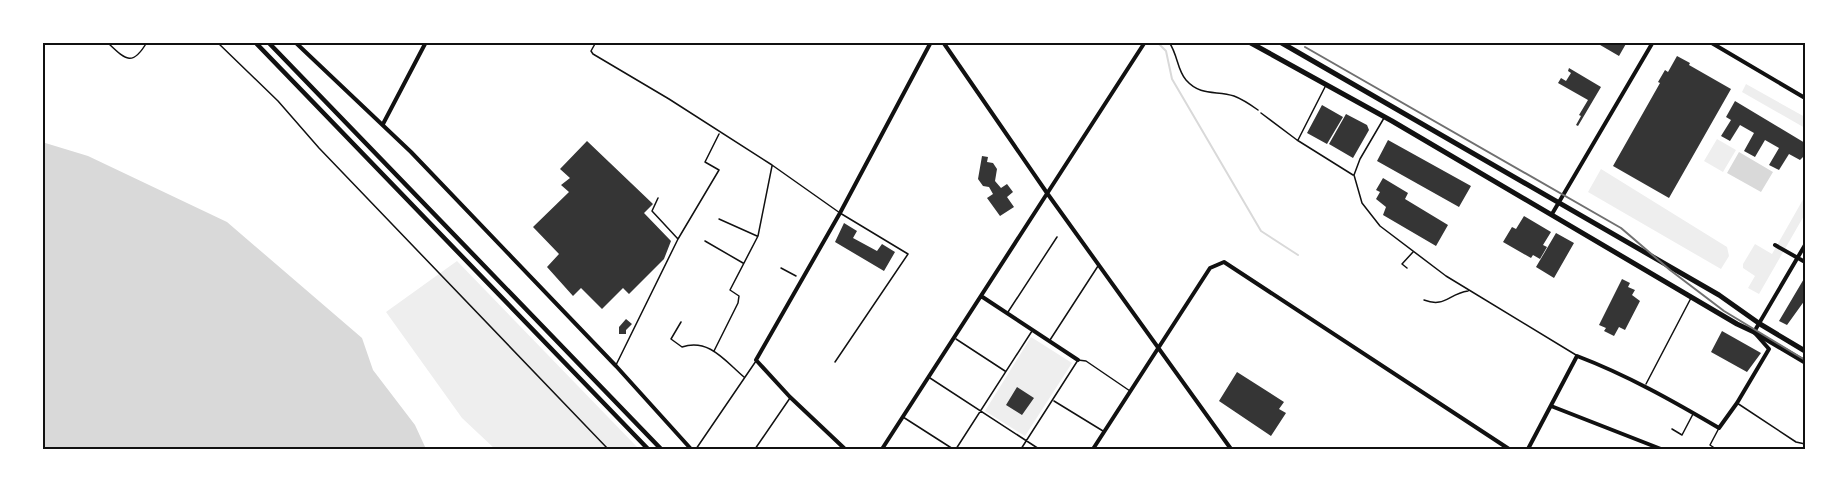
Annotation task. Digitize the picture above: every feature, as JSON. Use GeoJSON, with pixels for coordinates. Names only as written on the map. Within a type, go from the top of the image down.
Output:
{"type":"FeatureCollection","features":[{"type":"Feature","properties":{"kind":"main road"},"geometry":{"type":"LineString","coordinates":[[1249,42],[1552,214],[1805,362]]}},
{"type":"Feature","properties":{"kind":"main road"},"geometry":{"type":"LineString","coordinates":[[1280,42],[1719,295],[1760,324],[1805,351]]}},
{"type":"Feature","properties":{"kind":"street"},"geometry":{"type":"LineString","coordinates":[[255,42],[648,449]]}},
{"type":"Feature","properties":{"kind":"street"},"geometry":{"type":"LineString","coordinates":[[268,42],[661,449]]}},
{"type":"Feature","properties":{"kind":"street"},"geometry":{"type":"LineString","coordinates":[[295,42],[383,124],[693,449]]}},
{"type":"Feature","properties":{"kind":"street"},"geometry":{"type":"LineString","coordinates":[[383,124],[426,42]]}},
{"type":"Feature","properties":{"kind":"street"},"geometry":{"type":"LineString","coordinates":[[845,449],[790,397],[756,360],[840,213],[931,42]]}},
{"type":"Feature","properties":{"kind":"street"},"geometry":{"type":"LineString","coordinates":[[943,42],[1047,193],[1231,449]]}},
{"type":"Feature","properties":{"kind":"street"},"geometry":{"type":"LineString","coordinates":[[882,449],[1145,42]]}},
{"type":"Feature","properties":{"kind":"street"},"geometry":{"type":"LineString","coordinates":[[1552,214],[1653,42]]}},
{"type":"Feature","properties":{"kind":"street"},"geometry":{"type":"LineString","coordinates":[[1710,42],[1805,98]]}},
{"type":"Feature","properties":{"kind":"street"},"geometry":{"type":"LineString","coordinates":[[1775,245],[1805,262]]}},
{"type":"Feature","properties":{"kind":"street"},"geometry":{"type":"LineString","coordinates":[[1528,449],[1577,356],[1646,386],[1719,428],[1737,403],[1769,349],[1754,332],[1805,245]]}},
{"type":"Feature","properties":{"kind":"street"},"geometry":{"type":"LineString","coordinates":[[1093,449],[1210,268],[1224,262],[1509,449]]}},
{"type":"Feature","properties":{"kind":"street"},"geometry":{"type":"LineString","coordinates":[[981,296],[1078,360]]}},
{"type":"Feature","properties":{"kind":"street"},"geometry":{"type":"LineString","coordinates":[[1551,406],[1661,449]]}},
{"type":"Feature","properties":{"kind":"lane"},"geometry":{"type":"LineString","coordinates":[[596,42],[591,51],[593,54],[772,165],[840,213],[908,254],[835,362]]}},
{"type":"Feature","properties":{"kind":"lane"},"geometry":{"type":"LineString","coordinates":[[1297,140],[1326,84]]}},
{"type":"Feature","properties":{"kind":"lane"},"geometry":{"type":"LineString","coordinates":[[1390,106],[1360,159],[1354,175],[1362,203],[1380,226],[1413,252],[1469,291],[1577,356]]}},
{"type":"Feature","properties":{"kind":"lane"},"geometry":{"type":"LineString","coordinates":[[1261,113],[1297,140],[1354,175]]}},
{"type":"Feature","properties":{"kind":"lane"},"geometry":{"type":"LineString","coordinates":[[616,366],[678,239],[719,170],[705,162],[720,132]]}},
{"type":"Feature","properties":{"kind":"lane"},"geometry":{"type":"LineString","coordinates":[[714,351],[739,300],[737,294],[730,290],[758,236],[772,165]]}},
{"type":"Feature","properties":{"kind":"lane"},"geometry":{"type":"LineString","coordinates":[[658,198],[652,211],[678,239]]}},
{"type":"Feature","properties":{"kind":"lane"},"geometry":{"type":"LineString","coordinates":[[719,219],[758,236]]}},
{"type":"Feature","properties":{"kind":"lane"},"geometry":{"type":"LineString","coordinates":[[1007,312],[1056,237]]}},
{"type":"Feature","properties":{"kind":"lane"},"geometry":{"type":"LineString","coordinates":[[705,241],[743,263]]}},
{"type":"Feature","properties":{"kind":"lane"},"geometry":{"type":"LineString","coordinates":[[1407,268],[1402,264],[1413,252]]}},
{"type":"Feature","properties":{"kind":"lane"},"geometry":{"type":"LineString","coordinates":[[1049,341],[1099,264]]}},
{"type":"Feature","properties":{"kind":"lane"},"geometry":{"type":"LineString","coordinates":[[1424,300],[1434,304],[1458,292],[1469,291]]}},
{"type":"Feature","properties":{"kind":"lane"},"geometry":{"type":"LineString","coordinates":[[1646,386],[1691,297]]}},
{"type":"Feature","properties":{"kind":"lane"},"geometry":{"type":"LineString","coordinates":[[681,322],[671,339],[682,347],[698,343],[714,351],[745,377]]}},
{"type":"Feature","properties":{"kind":"lane"},"geometry":{"type":"LineString","coordinates":[[903,417],[955,449],[1032,330]]}},
{"type":"Feature","properties":{"kind":"lane"},"geometry":{"type":"LineString","coordinates":[[954,338],[1006,371]]}},
{"type":"Feature","properties":{"kind":"lane"},"geometry":{"type":"LineString","coordinates":[[693,449],[756,360]]}},
{"type":"Feature","properties":{"kind":"lane"},"geometry":{"type":"LineString","coordinates":[[1021,449],[1078,360],[1086,361],[1130,391]]}},
{"type":"Feature","properties":{"kind":"lane"},"geometry":{"type":"LineString","coordinates":[[929,377],[1039,449]]}},
{"type":"Feature","properties":{"kind":"lane"},"geometry":{"type":"LineString","coordinates":[[755,449],[790,397]]}},
{"type":"Feature","properties":{"kind":"lane"},"geometry":{"type":"LineString","coordinates":[[1053,400],[1104,432]]}},
{"type":"Feature","properties":{"kind":"lane"},"geometry":{"type":"LineString","coordinates":[[1737,403],[1796,442],[1805,444]]}},
{"type":"Feature","properties":{"kind":"lane"},"geometry":{"type":"LineString","coordinates":[[1672,429],[1682,435],[1694,413]]}},
{"type":"Feature","properties":{"kind":"lane"},"geometry":{"type":"LineString","coordinates":[[1716,449],[1710,445],[1719,428]]}},
{"type":"Feature","properties":{"kind":"path"},"geometry":{"type":"LineString","coordinates":[[107,42],[124,58],[133,59],[140,54],[147,42]]}},
{"type":"Feature","properties":{"kind":"path"},"geometry":{"type":"LineString","coordinates":[[217,42],[278,101],[319,148],[608,449]]}},
{"type":"Feature","properties":{"kind":"path"},"geometry":{"type":"LineString","coordinates":[[1169,42],[1176,52],[1184,79],[1195,88],[1214,94],[1232,95],[1261,113]]}},
{"type":"Feature","properties":{"kind":"path"},"geometry":{"type":"LineString","coordinates":[[781,268],[802,279]]}},
{"type":"Feature","properties":{"kind":"shaded area"},"geometry":{"type":"Polygon","coordinates":[[[1746,84],[1805,117],[1805,128],[1742,92],[1746,84]]]}},
{"type":"Feature","properties":{"kind":"shaded area"},"geometry":{"type":"Polygon","coordinates":[[[1717,139],[1736,150],[1723,172],[1704,161],[1717,139]]]}},
{"type":"Feature","properties":{"kind":"shaded area"},"geometry":{"type":"Polygon","coordinates":[[[42,142],[88,156],[227,222],[362,338],[373,370],[415,425],[426,449],[42,449],[42,142]]]}},
{"type":"Feature","properties":{"kind":"shaded area"},"geometry":{"type":"Polygon","coordinates":[[[1739,152],[1773,172],[1761,192],[1727,173],[1739,152]]]}},
{"type":"Feature","properties":{"kind":"shaded area"},"geometry":{"type":"Polygon","coordinates":[[[1601,169],[1727,247],[1729,256],[1721,269],[1588,192],[1601,169]]]}},
{"type":"Feature","properties":{"kind":"shaded area"},"geometry":{"type":"Polygon","coordinates":[[[1805,196],[1805,214],[1759,294],[1748,288],[1755,276],[1743,268],[1743,264],[1755,244],[1772,254],[1805,196]]]}},
{"type":"Feature","properties":{"kind":"shaded area"},"geometry":{"type":"Polygon","coordinates":[[[457,261],[639,449],[495,449],[462,418],[386,312],[457,261]]]}},
{"type":"Feature","properties":{"kind":"shaded area"},"geometry":{"type":"Polygon","coordinates":[[[1031,337],[1072,363],[1025,436],[985,411],[1031,337]]]}},
{"type":"Feature","properties":{"kind":"building"},"geometry":{"type":"Polygon","coordinates":[[[1595,42],[1627,42],[1619,56],[1595,42]]]}},
{"type":"Feature","properties":{"kind":"building"},"geometry":{"type":"Polygon","coordinates":[[[1677,56],[1731,89],[1669,198],[1613,166],[1660,83],[1658,82],[1665,70],[1668,72],[1677,56]]]}},
{"type":"Feature","properties":{"kind":"building"},"geometry":{"type":"Polygon","coordinates":[[[1569,68],[1601,87],[1578,126],[1576,125],[1581,116],[1579,115],[1588,100],[1558,83],[1561,78],[1566,81],[1571,73],[1568,71],[1569,68]]]}},
{"type":"Feature","properties":{"kind":"building"},"geometry":{"type":"Polygon","coordinates":[[[1735,101],[1805,143],[1804,156],[1800,160],[1789,154],[1779,170],[1769,165],[1779,148],[1765,140],[1755,157],[1744,151],[1754,133],[1740,125],[1730,141],[1721,136],[1731,120],[1726,117],[1735,101]]]}},
{"type":"Feature","properties":{"kind":"building"},"geometry":{"type":"Polygon","coordinates":[[[1322,105],[1343,117],[1327,144],[1307,133],[1322,105]]]}},
{"type":"Feature","properties":{"kind":"building"},"geometry":{"type":"Polygon","coordinates":[[[1346,114],[1367,125],[1369,130],[1353,158],[1329,144],[1346,114]]]}},
{"type":"Feature","properties":{"kind":"building"},"geometry":{"type":"Polygon","coordinates":[[[1388,140],[1471,186],[1459,207],[1377,161],[1388,140]]]}},
{"type":"Feature","properties":{"kind":"building"},"geometry":{"type":"Polygon","coordinates":[[[587,141],[653,204],[644,213],[671,241],[664,259],[629,294],[623,288],[602,309],[581,288],[573,296],[547,267],[559,254],[533,227],[569,192],[561,185],[570,178],[560,169],[587,141]]]}},
{"type":"Feature","properties":{"kind":"building"},"geometry":{"type":"Polygon","coordinates":[[[982,156],[988,157],[987,162],[993,163],[997,169],[995,181],[1001,188],[1007,184],[1013,192],[1007,197],[1014,207],[1000,216],[987,198],[993,194],[989,187],[983,186],[978,179],[982,156]]]}},
{"type":"Feature","properties":{"kind":"building"},"geometry":{"type":"Polygon","coordinates":[[[1383,178],[1408,193],[1405,199],[1448,225],[1436,246],[1383,215],[1386,207],[1376,199],[1380,192],[1376,190],[1383,178]]]}},
{"type":"Feature","properties":{"kind":"building"},"geometry":{"type":"Polygon","coordinates":[[[1524,216],[1551,232],[1543,245],[1547,247],[1540,259],[1533,255],[1531,258],[1503,242],[1512,227],[1516,229],[1524,216]]]}},
{"type":"Feature","properties":{"kind":"building"},"geometry":{"type":"Polygon","coordinates":[[[844,223],[857,231],[853,238],[877,251],[882,244],[895,252],[884,271],[835,242],[844,223]]]}},
{"type":"Feature","properties":{"kind":"building"},"geometry":{"type":"Polygon","coordinates":[[[1556,233],[1574,243],[1554,278],[1536,267],[1556,233]]]}},
{"type":"Feature","properties":{"kind":"building"},"geometry":{"type":"Polygon","coordinates":[[[1805,277],[1805,300],[1787,325],[1779,321],[1805,277]]]}},
{"type":"Feature","properties":{"kind":"building"},"geometry":{"type":"Polygon","coordinates":[[[1622,279],[1630,283],[1628,287],[1635,290],[1632,295],[1640,301],[1625,330],[1619,327],[1614,336],[1604,331],[1606,328],[1599,325],[1622,279]]]}},
{"type":"Feature","properties":{"kind":"building"},"geometry":{"type":"Polygon","coordinates":[[[626,319],[632,324],[626,330],[626,334],[619,334],[619,327],[626,319]]]}},
{"type":"Feature","properties":{"kind":"building"},"geometry":{"type":"Polygon","coordinates":[[[1722,331],[1761,353],[1747,372],[1711,352],[1722,331]]]}},
{"type":"Feature","properties":{"kind":"building"},"geometry":{"type":"Polygon","coordinates":[[[1237,372],[1284,402],[1279,409],[1286,413],[1271,436],[1219,401],[1237,372]]]}},
{"type":"Feature","properties":{"kind":"building"},"geometry":{"type":"Polygon","coordinates":[[[1017,387],[1034,398],[1022,415],[1006,405],[1017,387]]]}},
{"type":"Feature","properties":{"kind":"waterway"},"geometry":{"type":"LineString","coordinates":[[1157,42],[1166,51],[1172,79],[1261,231],[1298,255]]}},
{"type":"Feature","properties":{"kind":"railway"},"geometry":{"type":"LineString","coordinates":[[1305,47],[1621,228],[1670,270],[1724,311],[1805,360]]}}]}
